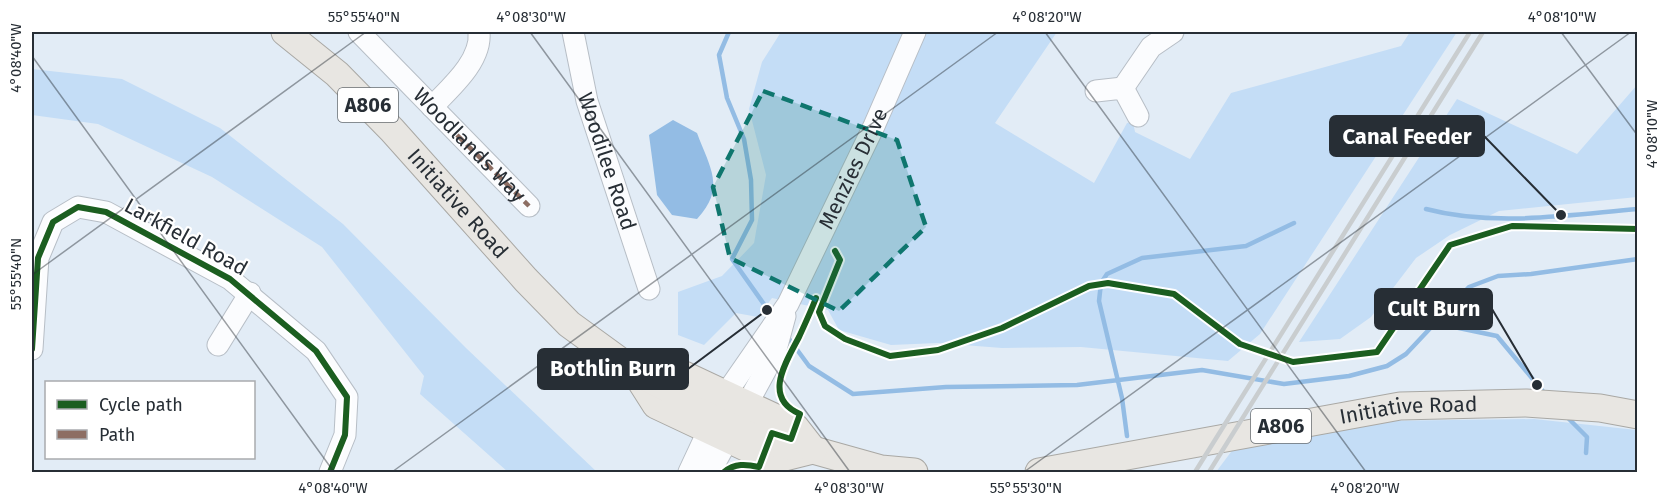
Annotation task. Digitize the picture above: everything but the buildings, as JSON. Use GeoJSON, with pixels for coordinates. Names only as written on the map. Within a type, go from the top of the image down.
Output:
{"type":"FeatureCollection","features":[{"type":"Feature","properties":{"kind":"main road","name":"Initiative Road"},"geometry":{"type":"LineString","coordinates":[[285,32],[336,74],[393,130],[526,280],[569,324],[635,372],[656,405],[795,427],[813,450]]}},
{"type":"Feature","properties":{"kind":"main road","name":"Initiative Road"},"geometry":{"type":"LineString","coordinates":[[635,372],[678,372],[773,460],[813,450],[881,469],[914,472]]}},
{"type":"Feature","properties":{"kind":"main road","name":"Initiative Road"},"geometry":{"type":"LineString","coordinates":[[1039,472],[1400,406],[1526,403],[1579,406],[1638,415]]}},
{"type":"Feature","properties":{"kind":"street","name":"Woodlands Way"},"geometry":{"type":"LineString","coordinates":[[359,32],[529,206]]}},
{"type":"Feature","properties":{"kind":"street"},"geometry":{"type":"LineString","coordinates":[[432,107],[461,76],[472,60],[480,39],[479,32]]}},
{"type":"Feature","properties":{"kind":"street","name":"Woodilee Road"},"geometry":{"type":"LineString","coordinates":[[573,32],[587,101],[649,289]]}},
{"type":"Feature","properties":{"kind":"street","name":"Menzies Drive"},"geometry":{"type":"LineString","coordinates":[[727,417],[767,348],[915,32]]}},
{"type":"Feature","properties":{"kind":"street"},"geometry":{"type":"LineString","coordinates":[[1096,91],[1123,88],[1151,47],[1173,32]]}},
{"type":"Feature","properties":{"kind":"street"},"geometry":{"type":"LineString","coordinates":[[1123,88],[1138,116]]}},
{"type":"Feature","properties":{"kind":"street","name":"Larkfield Road"},"geometry":{"type":"LineString","coordinates":[[32,349],[38,258],[53,222],[78,207],[106,212],[230,279],[250,293],[316,351],[347,397],[345,435],[330,472]]}},
{"type":"Feature","properties":{"kind":"street","name":"Larkfield Road"},"geometry":{"type":"LineString","coordinates":[[218,345],[250,293]]}},
{"type":"Feature","properties":{"kind":"street"},"geometry":{"type":"LineString","coordinates":[[689,472],[727,417]]}},
{"type":"Feature","properties":{"kind":"street"},"geometry":{"type":"LineString","coordinates":[[710,472],[727,417]]}},
{"type":"Feature","properties":{"kind":"highlighted area"},"geometry":{"type":"Polygon","coordinates":[[[763,91],[897,140],[926,227],[839,311],[730,258],[713,187],[763,91]]]}},
{"type":"Feature","properties":{"kind":"shaded area"},"geometry":{"type":"Polygon","coordinates":[[[781,32],[1057,32],[995,123],[1094,183],[1127,123],[1133,122],[1135,132],[1190,159],[1231,93],[1401,46],[1410,32],[1457,32],[1260,334],[1228,361],[1081,347],[1002,348],[938,343],[891,345],[839,330],[828,310],[772,298],[758,317],[736,313],[704,345],[678,335],[678,292],[722,276],[754,243],[766,175],[749,109],[762,62],[781,32]]]}},
{"type":"Feature","properties":{"kind":"shaded area"},"geometry":{"type":"Polygon","coordinates":[[[32,69],[122,79],[220,128],[343,224],[466,348],[597,472],[508,472],[420,394],[424,376],[322,247],[212,177],[98,124],[32,115],[32,69]]]}},
{"type":"Feature","properties":{"kind":"shaded area"},"geometry":{"type":"Polygon","coordinates":[[[1637,85],[1637,197],[1499,211],[1450,235],[1416,258],[1371,317],[1340,339],[1299,342],[1457,99],[1577,154],[1637,85]]]}},
{"type":"Feature","properties":{"kind":"shaded area"},"geometry":{"type":"Polygon","coordinates":[[[673,120],[697,133],[713,178],[711,197],[697,219],[672,215],[657,195],[649,135],[673,120]]]}},
{"type":"Feature","properties":{"kind":"shaded area"},"geometry":{"type":"Polygon","coordinates":[[[1534,419],[1637,430],[1637,472],[1216,472],[1237,444],[1380,421],[1534,419]]]}},
{"type":"Feature","properties":{"kind":"waterway"},"geometry":{"type":"LineString","coordinates":[[729,32],[719,55],[727,98],[744,139],[751,180],[752,220],[732,259],[773,317]]}},
{"type":"Feature","properties":{"kind":"waterway"},"geometry":{"type":"LineString","coordinates":[[1426,209],[1452,214],[1504,218],[1531,218],[1638,209]]}},
{"type":"Feature","properties":{"kind":"waterway"},"geometry":{"type":"LineString","coordinates":[[1127,436],[1122,398],[1099,301],[1101,283],[1107,274],[1142,258],[1246,246],[1294,223]]}},
{"type":"Feature","properties":{"kind":"waterway"},"geometry":{"type":"LineString","coordinates":[[787,336],[809,366],[853,394],[946,387],[1077,385],[1202,370],[1284,384],[1349,376],[1387,366],[1406,354],[1469,287],[1498,276],[1531,274],[1638,259]]}},
{"type":"Feature","properties":{"kind":"waterway"},"geometry":{"type":"LineString","coordinates":[[1435,323],[1497,336],[1546,395]]}},
{"type":"Feature","properties":{"kind":"waterway"},"geometry":{"type":"LineString","coordinates":[[1566,416],[1587,437],[1586,453]]}},
{"type":"Feature","properties":{"kind":"railway"},"geometry":{"type":"LineString","coordinates":[[1195,472],[1470,32]]}},
{"type":"Feature","properties":{"kind":"railway"},"geometry":{"type":"LineString","coordinates":[[1209,472],[1483,32]]}},
{"type":"Feature","properties":{"kind":"marked path"},"geometry":{"type":"LineString","coordinates":[[457,135],[529,206]]}},
{"type":"Feature","properties":{"kind":"cycle path"},"geometry":{"type":"LineString","coordinates":[[32,349],[38,258],[53,222],[78,207],[106,212],[230,279],[316,351],[347,397],[345,435],[330,472]]}},
{"type":"Feature","properties":{"kind":"cycle path"},"geometry":{"type":"LineString","coordinates":[[835,251],[840,260],[819,312],[825,326],[845,339],[890,356],[938,350],[1002,328],[1089,286],[1108,283],[1174,294],[1240,344],[1293,362],[1377,352],[1450,245],[1512,226],[1638,229]]}},
{"type":"Feature","properties":{"kind":"cycle path"},"geometry":{"type":"LineString","coordinates":[[724,472],[741,465],[759,467],[772,433],[791,439],[800,414],[782,399],[780,379],[816,298]]}},
{"type":"Feature","properties":{"kind":"place","name":"Canal Feeder"},"geometry":{"type":"Point","coordinates":[1561,215]}},
{"type":"Feature","properties":{"kind":"place","name":"Bothlin Burn"},"geometry":{"type":"Point","coordinates":[767,310]}},
{"type":"Feature","properties":{"kind":"place","name":"Cult Burn"},"geometry":{"type":"Point","coordinates":[1537,385]}}]}
